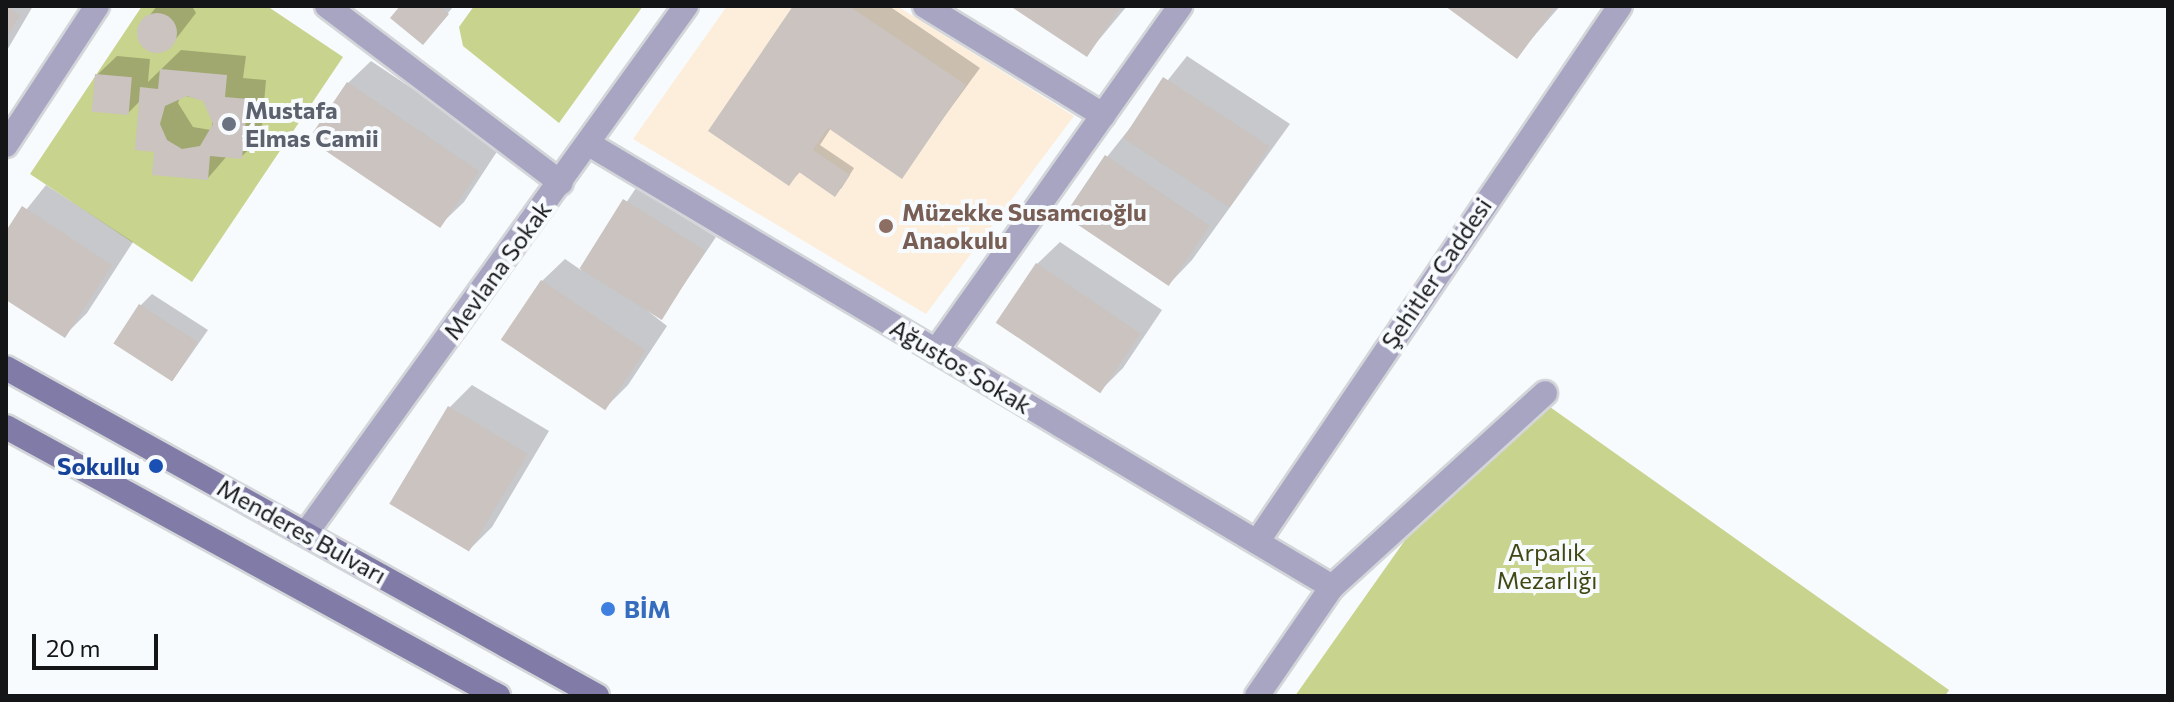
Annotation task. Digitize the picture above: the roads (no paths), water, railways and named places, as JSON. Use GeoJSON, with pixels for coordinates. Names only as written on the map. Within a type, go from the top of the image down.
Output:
{"type":"FeatureCollection","features":[{"type":"Feature","properties":{"kind":"main road","name":"Menderes Bulvarı"},"geometry":{"type":"LineString","coordinates":[[6,368],[597,696]]}},
{"type":"Feature","properties":{"kind":"main road","name":"Menderes Bulvarı"},"geometry":{"type":"LineString","coordinates":[[6,427],[498,696]]}},
{"type":"Feature","properties":{"kind":"street"},"geometry":{"type":"LineString","coordinates":[[6,145],[97,6]]}},
{"type":"Feature","properties":{"kind":"street"},"geometry":{"type":"LineString","coordinates":[[327,6],[561,183]]}},
{"type":"Feature","properties":{"kind":"street","name":"Mevlana Sokak"},"geometry":{"type":"LineString","coordinates":[[306,533],[686,6]]}},
{"type":"Feature","properties":{"kind":"street"},"geometry":{"type":"LineString","coordinates":[[925,6],[1103,115]]}},
{"type":"Feature","properties":{"kind":"street"},"geometry":{"type":"LineString","coordinates":[[936,351],[1180,6]]}},
{"type":"Feature","properties":{"kind":"street","name":"Şehitler Caddesi"},"geometry":{"type":"LineString","coordinates":[[1257,542],[1620,6]]}},
{"type":"Feature","properties":{"kind":"street","name":"Ağustos Sokak"},"geometry":{"type":"LineString","coordinates":[[589,144],[1332,587]]}},
{"type":"Feature","properties":{"kind":"street"},"geometry":{"type":"LineString","coordinates":[[1257,696],[1332,587],[1545,393]]}},
{"type":"Feature","properties":{"kind":"place","name":"Mustafa Elmas Camii"},"geometry":{"type":"Point","coordinates":[229,124]}},
{"type":"Feature","properties":{"kind":"place","name":"Müzekke Susamcıoğlu Anaokulu"},"geometry":{"type":"Point","coordinates":[886,226]}},
{"type":"Feature","properties":{"kind":"place","name":"Sokullu"},"geometry":{"type":"Point","coordinates":[156,466]}},
{"type":"Feature","properties":{"kind":"place","name":"BİM"},"geometry":{"type":"Point","coordinates":[608,609]}},
{"type":"Feature","properties":{"kind":"park label","name":"Arpalık Mezarlığı"},"geometry":{"type":"Point","coordinates":[1547,566]}}]}
